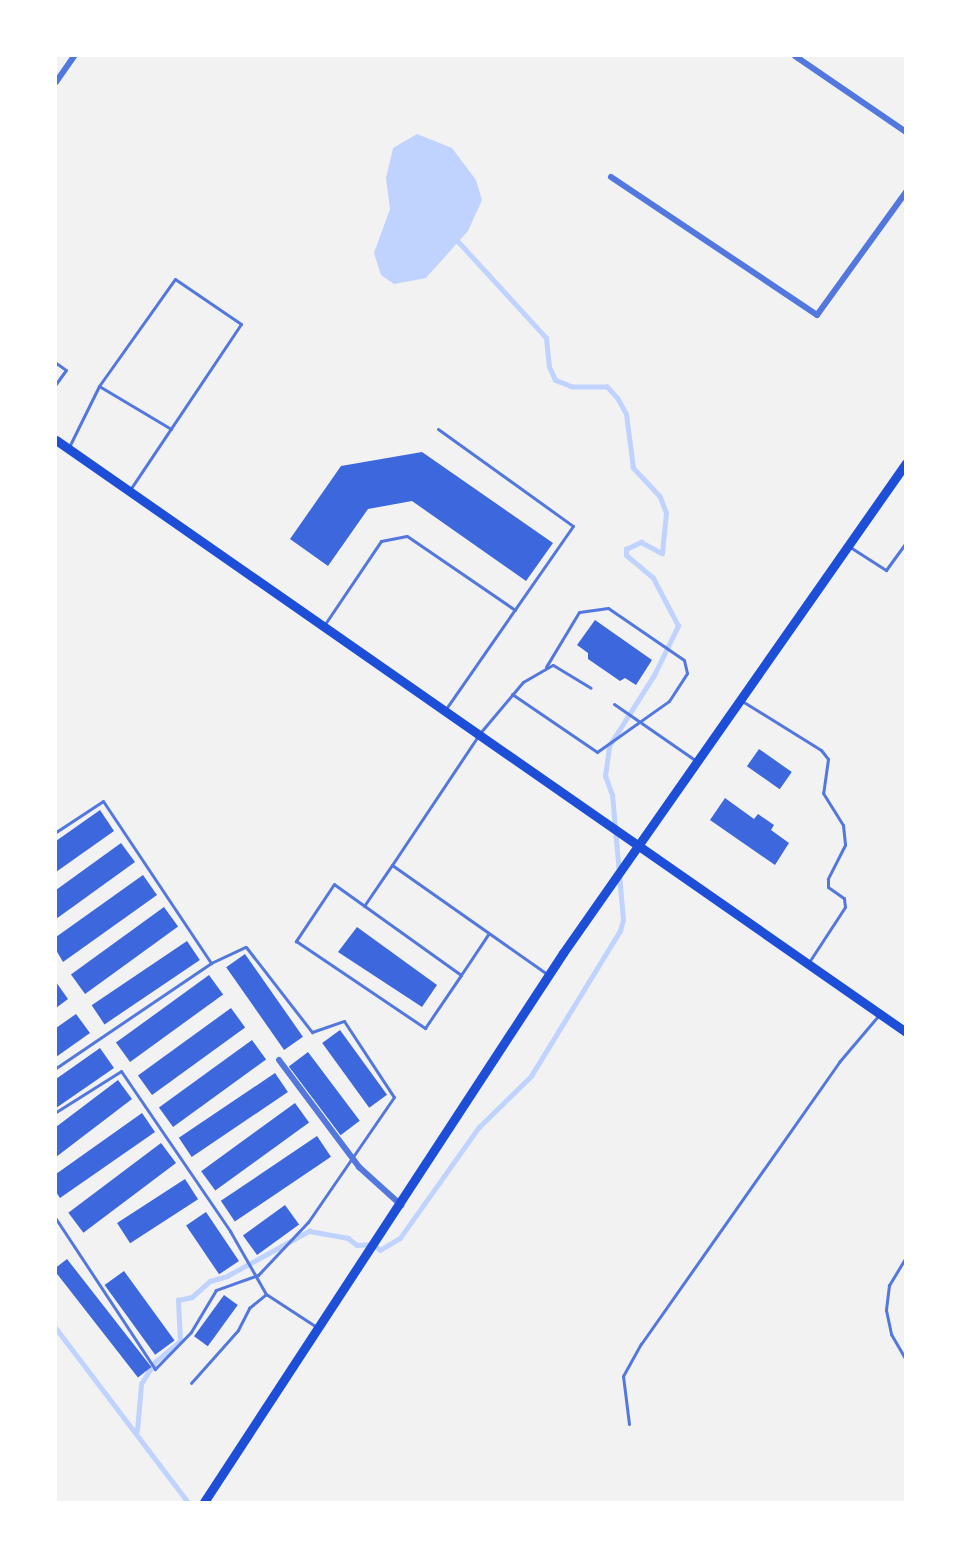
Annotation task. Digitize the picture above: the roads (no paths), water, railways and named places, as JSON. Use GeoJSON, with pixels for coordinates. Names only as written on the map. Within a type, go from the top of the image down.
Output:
{"type":"FeatureCollection","features":[{"type":"Feature","properties":{"kind":"main road"},"geometry":{"type":"LineString","coordinates":[[56,440],[639,843],[906,1032]]}},
{"type":"Feature","properties":{"kind":"main road"},"geometry":{"type":"LineString","coordinates":[[204,1503],[402,1205],[549,975],[906,463]]}},
{"type":"Feature","properties":{"kind":"street"},"geometry":{"type":"LineString","coordinates":[[56,82],[74,56]]}},
{"type":"Feature","properties":{"kind":"street"},"geometry":{"type":"LineString","coordinates":[[795,56],[906,132]]}},
{"type":"Feature","properties":{"kind":"street"},"geometry":{"type":"LineString","coordinates":[[611,177],[817,315],[906,192]]}},
{"type":"Feature","properties":{"kind":"street"},"geometry":{"type":"LineString","coordinates":[[279,1060],[352,1158],[402,1205]]}},
{"type":"Feature","properties":{"kind":"lane"},"geometry":{"type":"LineString","coordinates":[[68,448],[99,386],[175,279],[241,324],[130,491]]}},
{"type":"Feature","properties":{"kind":"lane"},"geometry":{"type":"LineString","coordinates":[[56,363],[66,370],[56,384]]}},
{"type":"Feature","properties":{"kind":"lane"},"geometry":{"type":"LineString","coordinates":[[99,386],[171,429]]}},
{"type":"Feature","properties":{"kind":"lane"},"geometry":{"type":"LineString","coordinates":[[438,429],[573,526],[446,709]]}},
{"type":"Feature","properties":{"kind":"lane"},"geometry":{"type":"LineString","coordinates":[[324,626],[381,542],[407,536],[515,610]]}},
{"type":"Feature","properties":{"kind":"lane"},"geometry":{"type":"LineString","coordinates":[[849,546],[886,570],[906,542]]}},
{"type":"Feature","properties":{"kind":"lane"},"geometry":{"type":"LineString","coordinates":[[364,906],[480,733],[512,694],[546,667],[579,612],[608,608],[684,660],[687,673],[669,701],[642,723],[597,752],[512,694]]}},
{"type":"Feature","properties":{"kind":"lane"},"geometry":{"type":"LineString","coordinates":[[546,667],[558,667],[591,688]]}},
{"type":"Feature","properties":{"kind":"lane"},"geometry":{"type":"LineString","coordinates":[[740,700],[821,750],[828,759],[823,793],[843,825],[845,845],[828,879],[828,887],[844,898],[845,908],[808,964]]}},
{"type":"Feature","properties":{"kind":"lane"},"geometry":{"type":"LineString","coordinates":[[614,704],[697,761]]}},
{"type":"Feature","properties":{"kind":"lane"},"geometry":{"type":"LineString","coordinates":[[56,832],[103,801],[211,963]]}},
{"type":"Feature","properties":{"kind":"lane"},"geometry":{"type":"LineString","coordinates":[[392,865],[549,975]]}},
{"type":"Feature","properties":{"kind":"lane"},"geometry":{"type":"LineString","coordinates":[[460,975],[334,885],[296,941],[425,1028],[489,933]]}},
{"type":"Feature","properties":{"kind":"lane"},"geometry":{"type":"LineString","coordinates":[[56,1068],[211,963],[246,947],[312,1032],[344,1021],[394,1097],[308,1222],[258,1275],[216,1290],[191,1332],[155,1369],[56,1219]]}},
{"type":"Feature","properties":{"kind":"lane"},"geometry":{"type":"LineString","coordinates":[[629,1424],[622,1376],[641,1344],[825,1080],[879,1014]]}},
{"type":"Feature","properties":{"kind":"lane"},"geometry":{"type":"LineString","coordinates":[[56,1112],[121,1071],[258,1275],[266,1294],[319,1329]]}},
{"type":"Feature","properties":{"kind":"lane"},"geometry":{"type":"LineString","coordinates":[[906,1257],[889,1286],[886,1310],[891,1334],[906,1360]]}},
{"type":"Feature","properties":{"kind":"lane"},"geometry":{"type":"LineString","coordinates":[[191,1383],[238,1330],[249,1308],[266,1294]]}},
{"type":"Feature","properties":{"kind":"water"},"geometry":{"type":"Polygon","coordinates":[[[417,134],[452,148],[476,180],[482,200],[468,231],[426,278],[394,284],[381,275],[374,253],[390,209],[386,178],[393,148],[417,134]]]}},
{"type":"Feature","properties":{"kind":"waterway"},"geometry":{"type":"LineString","coordinates":[[137,1431],[141,1384],[155,1362],[180,1341],[178,1300],[192,1297],[210,1281],[227,1276],[309,1231],[348,1238],[357,1245],[374,1244],[380,1250],[400,1238],[479,1127],[531,1076],[620,931],[623,920],[612,795],[605,776],[609,746],[654,675],[678,626],[653,578],[626,555],[626,549],[641,542],[662,553],[666,513],[660,497],[633,468],[626,414],[617,398],[607,387],[572,387],[555,380],[549,367],[546,338],[458,242]]}},
{"type":"Feature","properties":{"kind":"waterway"},"geometry":{"type":"LineString","coordinates":[[56,1328],[188,1502]]}}]}
